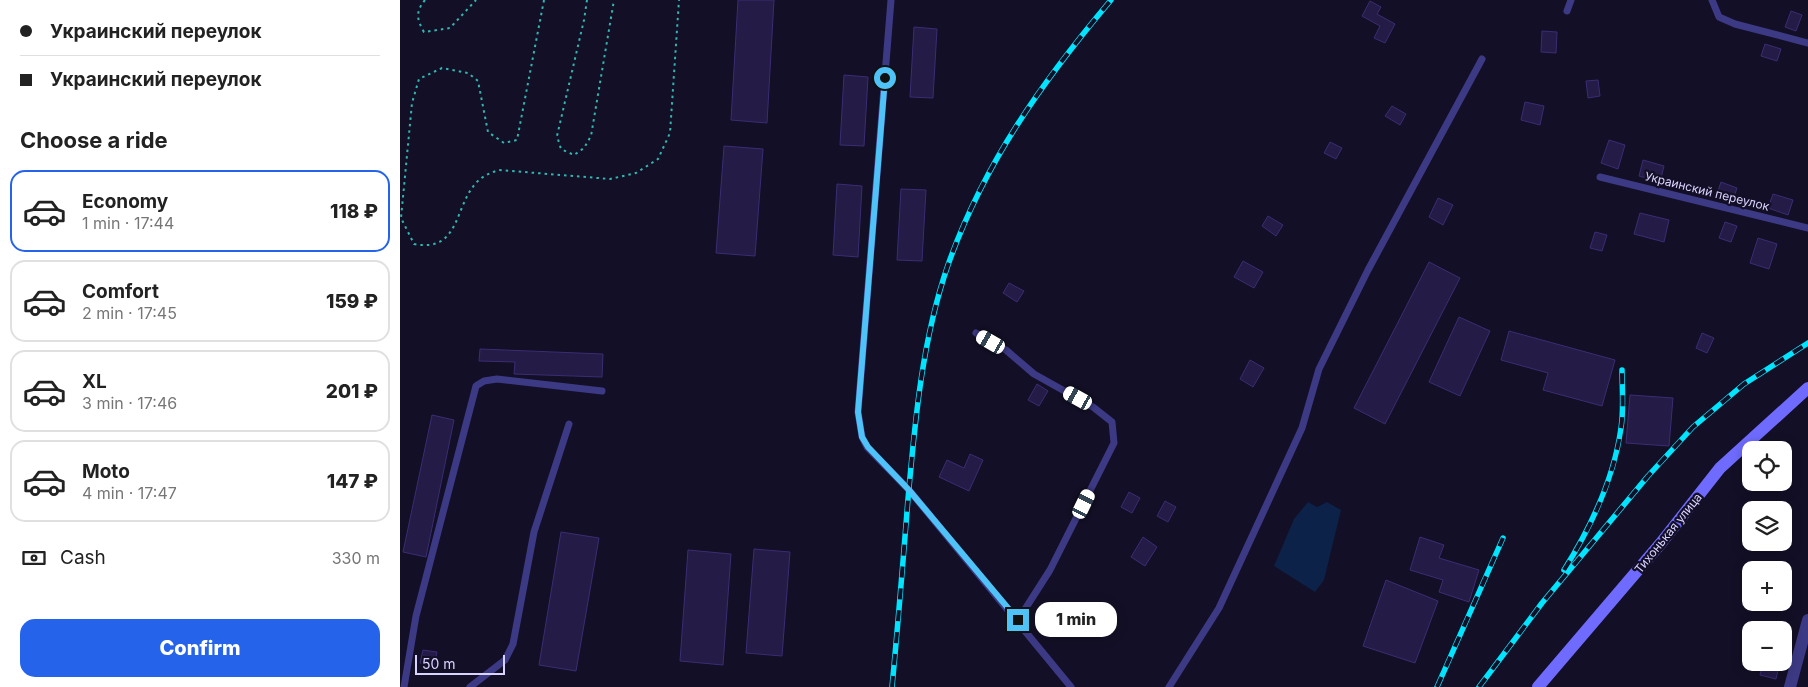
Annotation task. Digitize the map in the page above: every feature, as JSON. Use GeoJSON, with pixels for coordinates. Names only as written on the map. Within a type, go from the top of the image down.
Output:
{"type":"FeatureCollection","features":[{"type":"Feature","properties":{"kind":"street","name":"Тихонькая улица"},"geometry":{"type":"LineString","coordinates":[[1538,687],[1661,543],[1720,468],[1808,388]]}},
{"type":"Feature","properties":{"kind":"street"},"geometry":{"type":"LineString","coordinates":[[1790,687],[1805,647],[1808,620]]}},
{"type":"Feature","properties":{"kind":"lane"},"geometry":{"type":"LineString","coordinates":[[891,0],[858,412],[862,437],[872,453],[909,490],[1018,620],[1071,687]]}},
{"type":"Feature","properties":{"kind":"lane"},"geometry":{"type":"LineString","coordinates":[[1567,11],[1571,0]]}},
{"type":"Feature","properties":{"kind":"lane"},"geometry":{"type":"LineString","coordinates":[[1712,0],[1719,16],[1735,24],[1808,43]]}},
{"type":"Feature","properties":{"kind":"lane"},"geometry":{"type":"LineString","coordinates":[[1169,687],[1219,608],[1302,428],[1319,369],[1368,270],[1482,59]]}},
{"type":"Feature","properties":{"kind":"lane","name":"Украинский переулок"},"geometry":{"type":"LineString","coordinates":[[1600,177],[1808,228]]}},
{"type":"Feature","properties":{"kind":"lane"},"geometry":{"type":"LineString","coordinates":[[976,333],[1006,350],[1034,374],[1093,407],[1112,422],[1114,443],[1050,570],[1018,620]]}},
{"type":"Feature","properties":{"kind":"lane"},"geometry":{"type":"LineString","coordinates":[[404,687],[416,616],[476,386],[484,380],[497,379],[602,392]]}},
{"type":"Feature","properties":{"kind":"lane"},"geometry":{"type":"LineString","coordinates":[[470,687],[505,660],[513,644],[534,532],[569,424]]}},
{"type":"Feature","properties":{"kind":"path"},"geometry":{"type":"LineString","coordinates":[[424,0],[418,8],[417,21],[424,32],[450,28],[476,0]]}},
{"type":"Feature","properties":{"kind":"path"},"geometry":{"type":"LineString","coordinates":[[544,0],[517,140],[504,143],[488,132],[478,81],[468,73],[442,68],[419,79],[412,103],[401,218],[414,244],[428,246],[451,234],[475,184],[486,174],[499,170],[610,179],[636,173],[658,158],[670,133],[679,0]]}},
{"type":"Feature","properties":{"kind":"path"},"geometry":{"type":"LineString","coordinates":[[586,0],[584,20],[557,136],[561,149],[574,155],[584,148],[591,136],[614,0]]}},
{"type":"Feature","properties":{"kind":"water"},"geometry":{"type":"Polygon","coordinates":[[[1308,502],[1317,507],[1327,502],[1341,510],[1324,580],[1315,592],[1274,566],[1294,519],[1308,502]]]}},
{"type":"Feature","properties":{"kind":"building"},"geometry":{"type":"Polygon","coordinates":[[[738,0],[774,0],[767,123],[731,120],[738,0]]]}},
{"type":"Feature","properties":{"kind":"building"},"geometry":{"type":"Polygon","coordinates":[[[1370,1],[1381,7],[1377,14],[1395,24],[1385,43],[1374,38],[1380,26],[1362,16],[1370,1]]]}},
{"type":"Feature","properties":{"kind":"building"},"geometry":{"type":"Polygon","coordinates":[[[1791,11],[1802,15],[1796,31],[1785,27],[1791,11]]]}},
{"type":"Feature","properties":{"kind":"building"},"geometry":{"type":"Polygon","coordinates":[[[914,27],[937,29],[933,98],[910,97],[914,27]]]}},
{"type":"Feature","properties":{"kind":"building"},"geometry":{"type":"Polygon","coordinates":[[[1542,31],[1557,32],[1556,53],[1541,52],[1542,31]]]}},
{"type":"Feature","properties":{"kind":"building"},"geometry":{"type":"Polygon","coordinates":[[[1765,44],[1781,49],[1777,61],[1761,56],[1765,44]]]}},
{"type":"Feature","properties":{"kind":"building"},"geometry":{"type":"Polygon","coordinates":[[[844,75],[868,77],[864,146],[840,145],[844,75]]]}},
{"type":"Feature","properties":{"kind":"building"},"geometry":{"type":"Polygon","coordinates":[[[1598,80],[1600,96],[1588,98],[1586,81],[1598,80]]]}},
{"type":"Feature","properties":{"kind":"building"},"geometry":{"type":"Polygon","coordinates":[[[1525,102],[1544,106],[1540,125],[1521,120],[1525,102]]]}},
{"type":"Feature","properties":{"kind":"building"},"geometry":{"type":"Polygon","coordinates":[[[1392,106],[1406,114],[1400,125],[1385,116],[1392,106]]]}},
{"type":"Feature","properties":{"kind":"building"},"geometry":{"type":"Polygon","coordinates":[[[1609,140],[1625,145],[1618,169],[1601,163],[1609,140]]]}},
{"type":"Feature","properties":{"kind":"building"},"geometry":{"type":"Polygon","coordinates":[[[1330,142],[1342,148],[1336,159],[1324,153],[1330,142]]]}},
{"type":"Feature","properties":{"kind":"building"},"geometry":{"type":"Polygon","coordinates":[[[724,146],[763,149],[755,256],[716,253],[724,146]]]}},
{"type":"Feature","properties":{"kind":"building"},"geometry":{"type":"Polygon","coordinates":[[[1643,160],[1664,166],[1660,182],[1639,176],[1643,160]]]}},
{"type":"Feature","properties":{"kind":"building"},"geometry":{"type":"Polygon","coordinates":[[[1721,182],[1737,188],[1733,200],[1717,194],[1721,182]]]}},
{"type":"Feature","properties":{"kind":"building"},"geometry":{"type":"Polygon","coordinates":[[[837,184],[862,186],[858,257],[833,255],[837,184]]]}},
{"type":"Feature","properties":{"kind":"building"},"geometry":{"type":"Polygon","coordinates":[[[901,189],[926,190],[922,261],[897,260],[901,189]]]}},
{"type":"Feature","properties":{"kind":"building"},"geometry":{"type":"Polygon","coordinates":[[[1773,194],[1793,200],[1788,215],[1768,208],[1773,194]]]}},
{"type":"Feature","properties":{"kind":"building"},"geometry":{"type":"Polygon","coordinates":[[[1438,198],[1453,205],[1443,225],[1429,217],[1438,198]]]}},
{"type":"Feature","properties":{"kind":"building"},"geometry":{"type":"Polygon","coordinates":[[[1640,213],[1669,220],[1664,242],[1634,234],[1640,213]]]}},
{"type":"Feature","properties":{"kind":"building"},"geometry":{"type":"Polygon","coordinates":[[[1268,216],[1283,225],[1276,236],[1262,226],[1268,216]]]}},
{"type":"Feature","properties":{"kind":"building"},"geometry":{"type":"Polygon","coordinates":[[[1725,222],[1737,226],[1731,242],[1719,238],[1725,222]]]}},
{"type":"Feature","properties":{"kind":"building"},"geometry":{"type":"Polygon","coordinates":[[[1595,232],[1607,235],[1602,251],[1590,248],[1595,232]]]}},
{"type":"Feature","properties":{"kind":"building"},"geometry":{"type":"Polygon","coordinates":[[[1758,238],[1777,244],[1769,269],[1750,263],[1758,238]]]}},
{"type":"Feature","properties":{"kind":"building"},"geometry":{"type":"Polygon","coordinates":[[[1243,261],[1263,272],[1254,288],[1234,277],[1243,261]]]}},
{"type":"Feature","properties":{"kind":"building"},"geometry":{"type":"Polygon","coordinates":[[[1429,262],[1460,278],[1385,424],[1354,408],[1429,262]]]}},
{"type":"Feature","properties":{"kind":"building"},"geometry":{"type":"Polygon","coordinates":[[[1009,283],[1024,291],[1017,302],[1003,293],[1009,283]]]}},
{"type":"Feature","properties":{"kind":"building"},"geometry":{"type":"Polygon","coordinates":[[[1459,317],[1490,331],[1460,396],[1429,382],[1459,317]]]}},
{"type":"Feature","properties":{"kind":"building"},"geometry":{"type":"Polygon","coordinates":[[[1509,331],[1615,360],[1602,406],[1543,390],[1548,373],[1501,360],[1509,331]]]}},
{"type":"Feature","properties":{"kind":"building"},"geometry":{"type":"Polygon","coordinates":[[[1702,333],[1714,338],[1707,353],[1696,348],[1702,333]]]}},
{"type":"Feature","properties":{"kind":"building"},"geometry":{"type":"Polygon","coordinates":[[[480,349],[603,354],[602,377],[514,374],[515,362],[479,361],[480,349]]]}},
{"type":"Feature","properties":{"kind":"building"},"geometry":{"type":"Polygon","coordinates":[[[1250,360],[1264,368],[1253,387],[1240,379],[1250,360]]]}},
{"type":"Feature","properties":{"kind":"building"},"geometry":{"type":"Polygon","coordinates":[[[1037,384],[1048,391],[1039,406],[1028,400],[1037,384]]]}},
{"type":"Feature","properties":{"kind":"building"},"geometry":{"type":"Polygon","coordinates":[[[1630,395],[1673,398],[1669,446],[1626,443],[1630,395]]]}},
{"type":"Feature","properties":{"kind":"building"},"geometry":{"type":"Polygon","coordinates":[[[432,415],[454,420],[426,557],[403,552],[432,415]]]}},
{"type":"Feature","properties":{"kind":"building"},"geometry":{"type":"Polygon","coordinates":[[[970,454],[983,460],[969,491],[939,477],[947,460],[964,468],[970,454]]]}},
{"type":"Feature","properties":{"kind":"building"},"geometry":{"type":"Polygon","coordinates":[[[1129,492],[1140,498],[1132,513],[1121,507],[1129,492]]]}},
{"type":"Feature","properties":{"kind":"building"},"geometry":{"type":"Polygon","coordinates":[[[1165,501],[1176,507],[1168,522],[1157,516],[1165,501]]]}},
{"type":"Feature","properties":{"kind":"building"},"geometry":{"type":"Polygon","coordinates":[[[561,532],[599,538],[576,671],[539,665],[561,532]]]}},
{"type":"Feature","properties":{"kind":"building"},"geometry":{"type":"Polygon","coordinates":[[[1143,537],[1157,547],[1145,566],[1131,557],[1143,537]]]}},
{"type":"Feature","properties":{"kind":"building"},"geometry":{"type":"Polygon","coordinates":[[[1420,537],[1444,545],[1439,558],[1479,570],[1469,602],[1439,592],[1443,580],[1410,570],[1420,537]]]}},
{"type":"Feature","properties":{"kind":"building"},"geometry":{"type":"Polygon","coordinates":[[[754,549],[790,552],[782,656],[746,653],[754,549]]]}},
{"type":"Feature","properties":{"kind":"building"},"geometry":{"type":"Polygon","coordinates":[[[688,550],[731,554],[723,665],[680,661],[688,550]]]}},
{"type":"Feature","properties":{"kind":"building"},"geometry":{"type":"Polygon","coordinates":[[[1386,580],[1438,601],[1415,663],[1363,646],[1386,580]]]}},
{"type":"Feature","properties":{"kind":"building"},"geometry":{"type":"Polygon","coordinates":[[[423,650],[437,652],[434,666],[420,663],[423,650]]]}},
{"type":"Feature","properties":{"kind":"building"},"geometry":{"type":"Polygon","coordinates":[[[1761,671],[1778,671],[1776,679],[1760,675],[1761,671]]]}},
{"type":"Feature","properties":{"kind":"railway"},"geometry":{"type":"LineString","coordinates":[[892,687],[917,410],[926,351],[939,293],[963,228],[997,158],[1017,125],[1061,62],[1111,0]]}},
{"type":"Feature","properties":{"kind":"railway"},"geometry":{"type":"LineString","coordinates":[[1479,687],[1542,603],[1648,476],[1693,427],[1744,384],[1808,343]]}},
{"type":"Feature","properties":{"kind":"railway"},"geometry":{"type":"LineString","coordinates":[[1564,570],[1592,520],[1613,466],[1622,421],[1622,370]]}},
{"type":"Feature","properties":{"kind":"railway"},"geometry":{"type":"LineString","coordinates":[[1437,687],[1503,538]]}},
{"type":"Feature","properties":{"kind":"route"},"geometry":{"type":"LineString","coordinates":[[885,78],[858,412],[862,437],[872,453],[909,490],[1018,620]]}}]}
